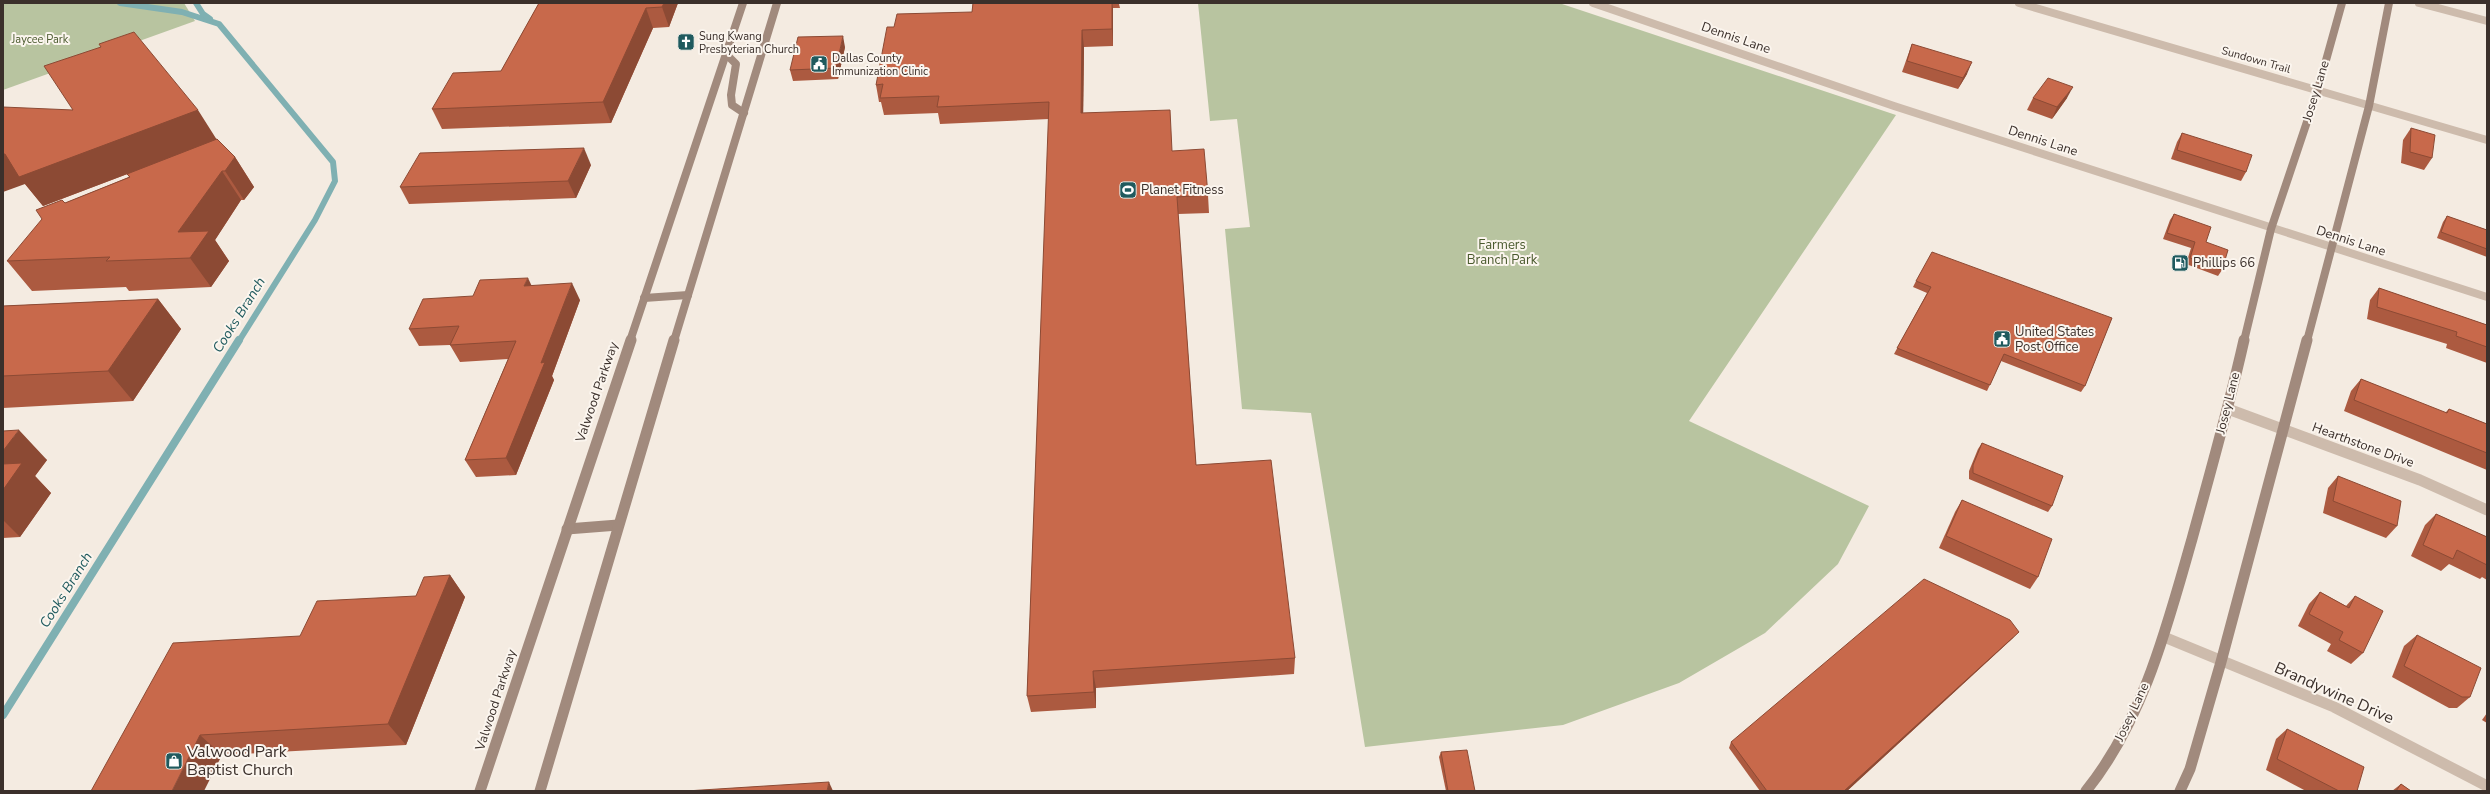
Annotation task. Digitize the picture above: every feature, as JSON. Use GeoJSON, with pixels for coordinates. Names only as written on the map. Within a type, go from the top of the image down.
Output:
{"type":"FeatureCollection","features":[{"type":"Feature","properties":{"kind":"main road","name":"Valwood Parkway"},"geometry":{"type":"LineString","coordinates":[[480,791],[566,529],[743,3]]}},
{"type":"Feature","properties":{"kind":"main road"},"geometry":{"type":"LineString","coordinates":[[540,791],[618,525],[777,3]]}},
{"type":"Feature","properties":{"kind":"main road","name":"Josey Lane"},"geometry":{"type":"LineString","coordinates":[[2086,791],[2099,775],[2129,724],[2164,637],[2228,409],[2271,229],[2318,89],[2342,3]]}},
{"type":"Feature","properties":{"kind":"main road"},"geometry":{"type":"LineString","coordinates":[[2180,791],[2190,769],[2221,662],[2281,431],[2333,248],[2369,106],[2389,3]]}},
{"type":"Feature","properties":{"kind":"main road"},"geometry":{"type":"LineString","coordinates":[[726,54],[736,64],[731,95],[732,105],[744,113]]}},
{"type":"Feature","properties":{"kind":"main road"},"geometry":{"type":"LineString","coordinates":[[644,298],[688,295]]}},
{"type":"Feature","properties":{"kind":"main road"},"geometry":{"type":"LineString","coordinates":[[566,529],[618,525]]}},
{"type":"Feature","properties":{"kind":"street","name":"Dennis Lane"},"geometry":{"type":"LineString","coordinates":[[1593,3],[1894,106],[2271,229],[2487,297]]}},
{"type":"Feature","properties":{"kind":"street","name":"Sundown Trail"},"geometry":{"type":"LineString","coordinates":[[2019,3],[2318,89],[2369,106],[2487,140]]}},
{"type":"Feature","properties":{"kind":"street"},"geometry":{"type":"LineString","coordinates":[[2419,3],[2487,21]]}},
{"type":"Feature","properties":{"kind":"street","name":"Hearthstone Drive"},"geometry":{"type":"LineString","coordinates":[[2228,409],[2281,431],[2420,480],[2487,510]]}},
{"type":"Feature","properties":{"kind":"street","name":"Brandywine Drive"},"geometry":{"type":"LineString","coordinates":[[2164,637],[2221,662],[2334,707],[2487,786]]}},
{"type":"Feature","properties":{"kind":"green space","name":"Jaycee Park"},"geometry":{"type":"Polygon","coordinates":[[[3,3],[184,3],[195,21],[3,90],[3,3]]]}},
{"type":"Feature","properties":{"kind":"green space","name":"Farmers Branch Park"},"geometry":{"type":"Polygon","coordinates":[[[1198,3],[1559,3],[1896,115],[1689,421],[1869,506],[1838,564],[1765,633],[1679,683],[1563,725],[1365,747],[1311,413],[1242,409],[1225,229],[1250,227],[1237,119],[1210,121],[1198,3]]]}},
{"type":"Feature","properties":{"kind":"building"},"geometry":{"type":"Polygon","coordinates":[[[539,3],[664,3],[662,7],[646,8],[603,102],[432,109],[453,73],[501,71],[539,3]]]}},
{"type":"Feature","properties":{"kind":"building"},"geometry":{"type":"Polygon","coordinates":[[[973,3],[1112,3],[1112,29],[1082,30],[1081,113],[1170,110],[1172,151],[1204,149],[1208,195],[1177,197],[1196,465],[1271,460],[1295,658],[1093,671],[1094,692],[1027,696],[1049,102],[937,107],[939,96],[880,98],[883,84],[876,85],[887,27],[894,27],[897,14],[972,12],[973,3]]]}},
{"type":"Feature","properties":{"kind":"building"},"geometry":{"type":"Polygon","coordinates":[[[134,32],[198,110],[19,177],[5,154],[3,154],[3,107],[73,110],[44,66],[101,47],[99,44],[134,32]]]}},
{"type":"Feature","properties":{"kind":"building"},"geometry":{"type":"Polygon","coordinates":[[[843,36],[836,68],[790,70],[798,37],[843,36]]]}},
{"type":"Feature","properties":{"kind":"building"},"geometry":{"type":"Polygon","coordinates":[[[1912,44],[1972,62],[1963,78],[1907,61],[1912,44]]]}},
{"type":"Feature","properties":{"kind":"building"},"geometry":{"type":"Polygon","coordinates":[[[2048,78],[2073,87],[2057,107],[2033,98],[2048,78]]]}},
{"type":"Feature","properties":{"kind":"building"},"geometry":{"type":"Polygon","coordinates":[[[2411,128],[2435,135],[2432,158],[2410,152],[2411,128]]]}},
{"type":"Feature","properties":{"kind":"building"},"geometry":{"type":"Polygon","coordinates":[[[2182,133],[2252,155],[2246,172],[2177,150],[2182,133]]]}},
{"type":"Feature","properties":{"kind":"building"},"geometry":{"type":"Polygon","coordinates":[[[217,139],[235,157],[225,171],[222,171],[178,232],[209,231],[190,258],[106,261],[110,257],[7,261],[42,219],[36,210],[62,200],[65,203],[130,177],[127,174],[217,139]]]}},
{"type":"Feature","properties":{"kind":"building"},"geometry":{"type":"Polygon","coordinates":[[[584,148],[568,181],[400,187],[420,153],[584,148]]]}},
{"type":"Feature","properties":{"kind":"building"},"geometry":{"type":"Polygon","coordinates":[[[2174,214],[2211,227],[2206,242],[2228,250],[2222,270],[2190,258],[2195,242],[2167,233],[2174,214]]]}},
{"type":"Feature","properties":{"kind":"building"},"geometry":{"type":"Polygon","coordinates":[[[2447,216],[2487,230],[2487,249],[2441,232],[2447,216]]]}},
{"type":"Feature","properties":{"kind":"building","name":"United States Post Office"},"geometry":{"type":"Polygon","coordinates":[[[1932,252],[2112,318],[2085,386],[2004,354],[1990,385],[1897,348],[1931,287],[1916,281],[1932,252]]]}},
{"type":"Feature","properties":{"kind":"building"},"geometry":{"type":"Polygon","coordinates":[[[528,278],[524,286],[572,283],[541,363],[545,362],[506,458],[465,460],[516,341],[450,345],[459,326],[409,329],[423,299],[473,296],[480,280],[528,278]]]}},
{"type":"Feature","properties":{"kind":"building"},"geometry":{"type":"Polygon","coordinates":[[[2379,288],[2487,325],[2487,347],[2456,336],[2457,332],[2377,307],[2379,288]]]}},
{"type":"Feature","properties":{"kind":"building"},"geometry":{"type":"Polygon","coordinates":[[[158,299],[108,371],[3,376],[3,306],[158,299]]]}},
{"type":"Feature","properties":{"kind":"building"},"geometry":{"type":"Polygon","coordinates":[[[2361,379],[2447,413],[2449,409],[2487,424],[2487,453],[2354,400],[2361,379]]]}},
{"type":"Feature","properties":{"kind":"building"},"geometry":{"type":"Polygon","coordinates":[[[19,430],[3,451],[3,431],[19,430]]]}},
{"type":"Feature","properties":{"kind":"building"},"geometry":{"type":"Polygon","coordinates":[[[1982,443],[2063,476],[2052,506],[1973,473],[1973,465],[1982,443]]]}},
{"type":"Feature","properties":{"kind":"building"},"geometry":{"type":"Polygon","coordinates":[[[22,463],[3,490],[3,464],[22,463]]]}},
{"type":"Feature","properties":{"kind":"building"},"geometry":{"type":"Polygon","coordinates":[[[2338,476],[2401,501],[2397,526],[2333,501],[2338,476]]]}},
{"type":"Feature","properties":{"kind":"building"},"geometry":{"type":"Polygon","coordinates":[[[1962,500],[2052,539],[2038,577],[1946,536],[1962,500]]]}},
{"type":"Feature","properties":{"kind":"building"},"geometry":{"type":"Polygon","coordinates":[[[2436,514],[2487,537],[2487,565],[2457,550],[2453,559],[2423,545],[2436,514]]]}},
{"type":"Feature","properties":{"kind":"building"},"geometry":{"type":"Polygon","coordinates":[[[450,575],[388,724],[200,735],[172,791],[91,791],[173,643],[300,636],[317,601],[416,596],[424,577],[450,575]]]}},
{"type":"Feature","properties":{"kind":"building"},"geometry":{"type":"Polygon","coordinates":[[[1924,579],[2010,620],[2019,632],[1844,791],[1767,791],[1731,742],[1924,579]]]}},
{"type":"Feature","properties":{"kind":"building"},"geometry":{"type":"Polygon","coordinates":[[[2320,592],[2349,608],[2355,596],[2383,611],[2363,653],[2339,640],[2343,632],[2309,614],[2320,592]]]}},
{"type":"Feature","properties":{"kind":"building"},"geometry":{"type":"Polygon","coordinates":[[[2417,635],[2481,668],[2470,697],[2462,697],[2404,666],[2417,635]]]}},
{"type":"Feature","properties":{"kind":"building"},"geometry":{"type":"Polygon","coordinates":[[[2287,729],[2364,767],[2357,791],[2339,791],[2277,759],[2287,729]]]}},
{"type":"Feature","properties":{"kind":"building"},"geometry":{"type":"Polygon","coordinates":[[[1467,750],[1475,791],[1448,791],[1441,752],[1467,750]]]}},
{"type":"Feature","properties":{"kind":"building"},"geometry":{"type":"Polygon","coordinates":[[[829,782],[827,791],[686,791],[829,782]]]}},
{"type":"Feature","properties":{"kind":"building"},"geometry":{"type":"Polygon","coordinates":[[[2401,784],[2411,791],[2396,791],[2401,784]]]}},
{"type":"Feature","properties":{"kind":"waterway","name":"Cooks Branch"},"geometry":{"type":"LineString","coordinates":[[120,3],[182,12],[219,24],[333,162],[335,181],[315,220],[239,341]]}},
{"type":"Feature","properties":{"kind":"waterway"},"geometry":{"type":"LineString","coordinates":[[196,3],[203,14],[210,19]]}},
{"type":"Feature","properties":{"kind":"waterway","name":"Cooks Branch"},"geometry":{"type":"LineString","coordinates":[[3,715],[239,340]]}},
{"type":"Feature","properties":{"kind":"place","name":"Sung Kwang Presbyterian Church"},"geometry":{"type":"Point","coordinates":[686,42]}},
{"type":"Feature","properties":{"kind":"place","name":"Dallas County Immunization Clinic"},"geometry":{"type":"Point","coordinates":[819,64]}},
{"type":"Feature","properties":{"kind":"place","name":"Planet Fitness"},"geometry":{"type":"Point","coordinates":[1128,190]}},
{"type":"Feature","properties":{"kind":"place","name":"Phillips 66"},"geometry":{"type":"Point","coordinates":[2180,263]}},
{"type":"Feature","properties":{"kind":"place","name":"United States Post Office"},"geometry":{"type":"Point","coordinates":[2002,339]}},
{"type":"Feature","properties":{"kind":"place","name":"Valwood Park Baptist Church"},"geometry":{"type":"Point","coordinates":[174,761]}}]}
